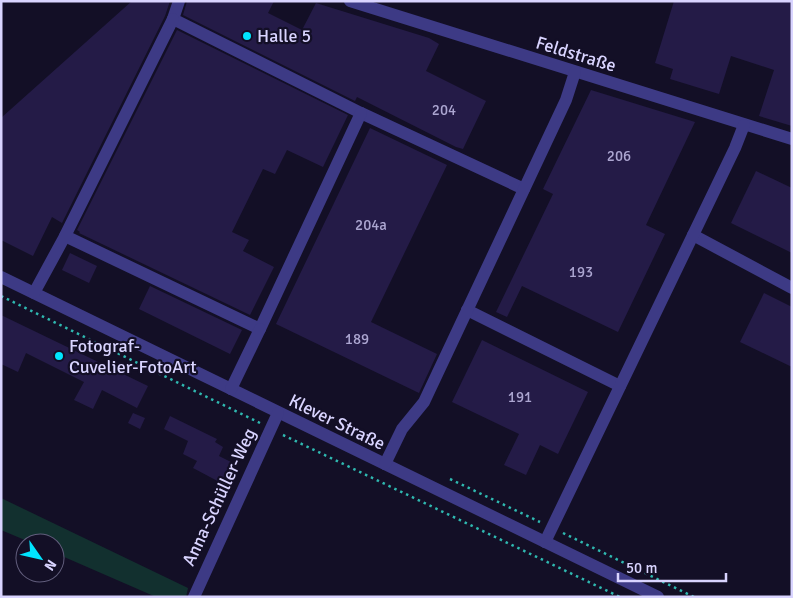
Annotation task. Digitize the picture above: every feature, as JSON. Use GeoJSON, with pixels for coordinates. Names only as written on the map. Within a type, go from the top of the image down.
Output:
{"type":"FeatureCollection","features":[{"type":"Feature","properties":{"kind":"street"},"geometry":{"type":"LineString","coordinates":[[34,292],[65,236],[173,19],[179,1]]}},
{"type":"Feature","properties":{"kind":"street","name":"Feldstraße"},"geometry":{"type":"LineString","coordinates":[[350,1],[792,139]]}},
{"type":"Feature","properties":{"kind":"street"},"geometry":{"type":"LineString","coordinates":[[173,19],[361,113],[524,189]]}},
{"type":"Feature","properties":{"kind":"street"},"geometry":{"type":"LineString","coordinates":[[385,464],[402,429],[424,402],[566,100],[575,72]]}},
{"type":"Feature","properties":{"kind":"street"},"geometry":{"type":"LineString","coordinates":[[231,389],[361,113]]}},
{"type":"Feature","properties":{"kind":"street"},"geometry":{"type":"LineString","coordinates":[[545,542],[735,148],[744,124]]}},
{"type":"Feature","properties":{"kind":"street"},"geometry":{"type":"LineString","coordinates":[[693,235],[792,288]]}},
{"type":"Feature","properties":{"kind":"street"},"geometry":{"type":"LineString","coordinates":[[65,236],[260,329]]}},
{"type":"Feature","properties":{"kind":"street","name":"Klever Straße"},"geometry":{"type":"LineString","coordinates":[[1,277],[658,597]]}},
{"type":"Feature","properties":{"kind":"street"},"geometry":{"type":"LineString","coordinates":[[467,310],[620,386]]}},
{"type":"Feature","properties":{"kind":"street","name":"Anna-Schüller-Weg"},"geometry":{"type":"LineString","coordinates":[[194,597],[278,413]]}},
{"type":"Feature","properties":{"kind":"path"},"geometry":{"type":"LineString","coordinates":[[1,296],[620,597]]}},
{"type":"Feature","properties":{"kind":"green space"},"geometry":{"type":"Polygon","coordinates":[[[1,498],[188,588],[186,597],[156,597],[65,557],[65,533],[15,533],[15,536],[1,530],[1,498]]]}},
{"type":"Feature","properties":{"kind":"building"},"geometry":{"type":"Polygon","coordinates":[[[132,1],[170,1],[165,16],[62,223],[52,217],[33,256],[1,240],[1,118],[132,1]]]}},
{"type":"Feature","properties":{"kind":"building"},"geometry":{"type":"Polygon","coordinates":[[[187,1],[274,1],[268,13],[302,30],[316,3],[429,38],[439,44],[426,71],[486,101],[463,149],[456,147],[357,97],[355,101],[183,15],[187,1]]]}},
{"type":"Feature","properties":{"kind":"building"},"geometry":{"type":"Polygon","coordinates":[[[674,1],[792,1],[792,126],[759,116],[774,70],[731,56],[719,94],[670,79],[673,69],[655,63],[674,1]]]}},
{"type":"Feature","properties":{"kind":"building"},"geometry":{"type":"Polygon","coordinates":[[[177,30],[348,115],[323,167],[287,150],[275,174],[263,169],[232,232],[249,240],[243,251],[274,267],[250,315],[79,233],[77,230],[177,30]]]}},
{"type":"Feature","properties":{"kind":"building"},"geometry":{"type":"Polygon","coordinates":[[[591,90],[695,122],[646,225],[665,234],[618,332],[522,286],[507,317],[496,312],[553,194],[543,189],[591,90]]]}},
{"type":"Feature","properties":{"kind":"building"},"geometry":{"type":"Polygon","coordinates":[[[370,128],[447,165],[371,322],[437,354],[419,393],[276,324],[370,128]]]}},
{"type":"Feature","properties":{"kind":"building"},"geometry":{"type":"Polygon","coordinates":[[[756,171],[792,188],[792,253],[731,223],[756,171]]]}},
{"type":"Feature","properties":{"kind":"building"},"geometry":{"type":"Polygon","coordinates":[[[70,253],[97,266],[89,283],[62,270],[70,253]]]}},
{"type":"Feature","properties":{"kind":"building"},"geometry":{"type":"Polygon","coordinates":[[[150,286],[242,330],[230,354],[139,309],[150,286]]]}},
{"type":"Feature","properties":{"kind":"building"},"geometry":{"type":"Polygon","coordinates":[[[764,293],[792,307],[792,367],[740,342],[764,293]]]}},
{"type":"Feature","properties":{"kind":"building"},"geometry":{"type":"Polygon","coordinates":[[[1,315],[148,386],[137,408],[102,390],[93,409],[74,400],[84,382],[26,353],[18,372],[1,364],[1,315]]]}},
{"type":"Feature","properties":{"kind":"building"},"geometry":{"type":"Polygon","coordinates":[[[482,340],[588,392],[558,454],[540,445],[526,475],[504,465],[519,434],[452,402],[482,340]]]}},
{"type":"Feature","properties":{"kind":"building"},"geometry":{"type":"Polygon","coordinates":[[[133,413],[145,418],[140,429],[128,423],[133,413]]]}},
{"type":"Feature","properties":{"kind":"building"},"geometry":{"type":"Polygon","coordinates":[[[170,416],[217,439],[215,442],[223,447],[219,456],[237,465],[227,486],[193,468],[197,461],[183,454],[188,441],[164,429],[170,416]]]}},
{"type":"Feature","properties":{"kind":"place","name":"Halle 5"},"geometry":{"type":"Point","coordinates":[247,36]}},
{"type":"Feature","properties":{"kind":"place","name":"Fotograf- Cuvelier-FotoArt"},"geometry":{"type":"Point","coordinates":[59,356]}}]}
